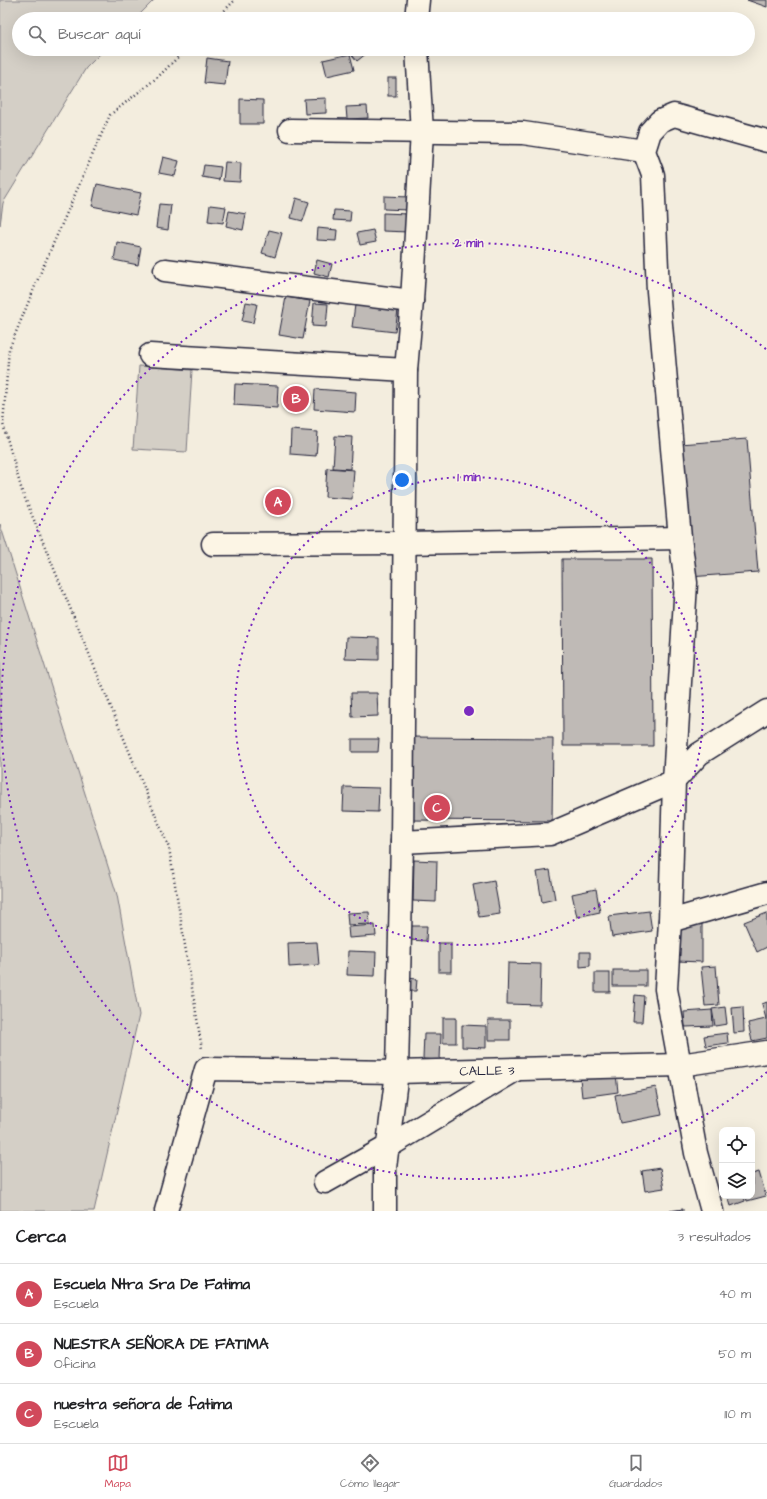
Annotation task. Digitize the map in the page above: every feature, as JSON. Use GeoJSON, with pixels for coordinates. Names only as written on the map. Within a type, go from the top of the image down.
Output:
{"type":"FeatureCollection","features":[{"type":"Feature","properties":{"kind":"street"},"geometry":{"type":"LineString","coordinates":[[417,12],[418,0]]}},
{"type":"Feature","properties":{"kind":"street"},"geometry":{"type":"LineString","coordinates":[[385,1211],[386,1168],[397,1072],[402,842],[406,370],[412,301],[422,132],[417,56]]}},
{"type":"Feature","properties":{"kind":"street"},"geometry":{"type":"LineString","coordinates":[[712,1211],[696,1153],[666,989],[670,921],[674,781],[686,583],[680,538],[658,290],[653,174],[644,151],[650,132],[660,121],[674,115],[767,141]]}},
{"type":"Feature","properties":{"kind":"street"},"geometry":{"type":"LineString","coordinates":[[290,130],[523,133],[644,151]]}},
{"type":"Feature","properties":{"kind":"street"},"geometry":{"type":"LineString","coordinates":[[165,270],[412,301]]}},
{"type":"Feature","properties":{"kind":"street"},"geometry":{"type":"LineString","coordinates":[[150,355],[406,370]]}},
{"type":"Feature","properties":{"kind":"street"},"geometry":{"type":"LineString","coordinates":[[213,544],[405,543],[680,538]]}},
{"type":"Feature","properties":{"kind":"street"},"geometry":{"type":"LineString","coordinates":[[402,842],[550,834],[674,781],[699,754],[767,711]]}},
{"type":"Feature","properties":{"kind":"street"},"geometry":{"type":"LineString","coordinates":[[670,921],[767,894]]}},
{"type":"Feature","properties":{"kind":"street","name":"CALLE 3"},"geometry":{"type":"LineString","coordinates":[[206,1069],[397,1072],[680,1066],[767,1052]]}},
{"type":"Feature","properties":{"kind":"street"},"geometry":{"type":"LineString","coordinates":[[166,1211],[206,1069]]}},
{"type":"Feature","properties":{"kind":"street"},"geometry":{"type":"LineString","coordinates":[[325,1182],[517,1069]]}},
{"type":"Feature","properties":{"kind":"path"},"geometry":{"type":"LineString","coordinates":[[223,12],[235,0]]}},
{"type":"Feature","properties":{"kind":"path"},"geometry":{"type":"LineString","coordinates":[[179,56],[159,76],[110,115],[9,348],[3,424],[22,492],[169,848],[206,1069]]}},
{"type":"Feature","properties":{"kind":"shaded area"},"geometry":{"type":"Polygon","coordinates":[[[0,0],[154,0],[142,12],[12,12],[12,56],[98,56],[86,68],[3,203],[0,225],[0,0]]]}},
{"type":"Feature","properties":{"kind":"shaded area"},"geometry":{"type":"Polygon","coordinates":[[[139,366],[192,370],[187,452],[133,449],[139,366]]]}},
{"type":"Feature","properties":{"kind":"shaded area"},"geometry":{"type":"Polygon","coordinates":[[[0,524],[117,895],[139,1015],[94,1211],[0,1211],[0,524]]]}},
{"type":"Feature","properties":{"kind":"building"},"geometry":{"type":"Polygon","coordinates":[[[747,0],[767,0],[767,7],[747,0]]]}},
{"type":"Feature","properties":{"kind":"building"},"geometry":{"type":"Polygon","coordinates":[[[341,56],[350,56],[354,70],[327,76],[323,60],[341,56]]]}},
{"type":"Feature","properties":{"kind":"building"},"geometry":{"type":"Polygon","coordinates":[[[353,56],[363,56],[357,61],[353,56]]]}},
{"type":"Feature","properties":{"kind":"building"},"geometry":{"type":"Polygon","coordinates":[[[207,58],[228,61],[225,85],[204,83],[207,58]]]}},
{"type":"Feature","properties":{"kind":"building"},"geometry":{"type":"Polygon","coordinates":[[[388,78],[396,78],[396,96],[388,96],[388,78]]]}},
{"type":"Feature","properties":{"kind":"building"},"geometry":{"type":"Polygon","coordinates":[[[326,98],[326,113],[305,114],[304,99],[326,98]]]}},
{"type":"Feature","properties":{"kind":"building"},"geometry":{"type":"Polygon","coordinates":[[[240,99],[263,100],[263,124],[240,124],[240,99]]]}},
{"type":"Feature","properties":{"kind":"building"},"geometry":{"type":"Polygon","coordinates":[[[367,106],[368,118],[347,119],[346,107],[367,106]]]}},
{"type":"Feature","properties":{"kind":"building"},"geometry":{"type":"Polygon","coordinates":[[[163,157],[179,161],[175,176],[159,173],[163,157]]]}},
{"type":"Feature","properties":{"kind":"building"},"geometry":{"type":"Polygon","coordinates":[[[225,162],[241,163],[240,182],[223,181],[225,162]]]}},
{"type":"Feature","properties":{"kind":"building"},"geometry":{"type":"Polygon","coordinates":[[[204,165],[221,167],[219,180],[202,177],[204,165]]]}},
{"type":"Feature","properties":{"kind":"building"},"geometry":{"type":"Polygon","coordinates":[[[97,184],[141,193],[136,215],[92,206],[97,184]]]}},
{"type":"Feature","properties":{"kind":"building"},"geometry":{"type":"Polygon","coordinates":[[[384,196],[409,197],[408,210],[384,209],[384,196]]]}},
{"type":"Feature","properties":{"kind":"building"},"geometry":{"type":"Polygon","coordinates":[[[296,198],[309,202],[303,221],[291,218],[296,198]]]}},
{"type":"Feature","properties":{"kind":"building"},"geometry":{"type":"Polygon","coordinates":[[[159,204],[171,205],[168,230],[156,228],[159,204]]]}},
{"type":"Feature","properties":{"kind":"building"},"geometry":{"type":"Polygon","coordinates":[[[210,205],[226,207],[223,223],[208,221],[210,205]]]}},
{"type":"Feature","properties":{"kind":"building"},"geometry":{"type":"Polygon","coordinates":[[[334,210],[351,211],[350,221],[333,220],[334,210]]]}},
{"type":"Feature","properties":{"kind":"building"},"geometry":{"type":"Polygon","coordinates":[[[229,211],[246,214],[243,230],[226,226],[229,211]]]}},
{"type":"Feature","properties":{"kind":"building"},"geometry":{"type":"Polygon","coordinates":[[[383,213],[408,214],[408,232],[383,231],[383,213]]]}},
{"type":"Feature","properties":{"kind":"building"},"geometry":{"type":"Polygon","coordinates":[[[318,228],[337,230],[336,241],[317,240],[318,228]]]}},
{"type":"Feature","properties":{"kind":"building"},"geometry":{"type":"Polygon","coordinates":[[[269,230],[282,233],[275,257],[262,253],[269,230]]]}},
{"type":"Feature","properties":{"kind":"building"},"geometry":{"type":"Polygon","coordinates":[[[373,230],[376,242],[360,245],[357,233],[373,230]]]}},
{"type":"Feature","properties":{"kind":"building"},"geometry":{"type":"Polygon","coordinates":[[[117,242],[141,247],[138,265],[114,260],[117,242]]]}},
{"type":"Feature","properties":{"kind":"building"},"geometry":{"type":"Polygon","coordinates":[[[317,260],[332,264],[329,277],[314,273],[317,260]]]}},
{"type":"Feature","properties":{"kind":"building"},"geometry":{"type":"Polygon","coordinates":[[[286,297],[310,301],[303,339],[279,335],[286,297]]]}},
{"type":"Feature","properties":{"kind":"building"},"geometry":{"type":"Polygon","coordinates":[[[246,302],[257,304],[253,323],[242,321],[246,302]]]}},
{"type":"Feature","properties":{"kind":"building"},"geometry":{"type":"Polygon","coordinates":[[[314,303],[328,304],[326,327],[312,326],[314,303]]]}},
{"type":"Feature","properties":{"kind":"building"},"geometry":{"type":"Polygon","coordinates":[[[355,305],[398,310],[395,332],[352,327],[355,305]]]}},
{"type":"Feature","properties":{"kind":"building"},"geometry":{"type":"Polygon","coordinates":[[[235,384],[278,386],[277,408],[234,405],[235,384]]]}},
{"type":"Feature","properties":{"kind":"building"},"geometry":{"type":"Polygon","coordinates":[[[315,389],[356,392],[355,412],[314,409],[315,389]]]}},
{"type":"Feature","properties":{"kind":"building"},"geometry":{"type":"Polygon","coordinates":[[[291,430],[318,432],[316,456],[290,454],[291,430]]]}},
{"type":"Feature","properties":{"kind":"building"},"geometry":{"type":"Polygon","coordinates":[[[335,436],[352,437],[350,469],[333,468],[335,436]]]}},
{"type":"Feature","properties":{"kind":"building"},"geometry":{"type":"Polygon","coordinates":[[[747,439],[758,572],[689,577],[679,444],[747,439]]]}},
{"type":"Feature","properties":{"kind":"building"},"geometry":{"type":"Polygon","coordinates":[[[327,468],[354,470],[352,499],[325,497],[327,468]]]}},
{"type":"Feature","properties":{"kind":"building"},"geometry":{"type":"Polygon","coordinates":[[[562,559],[652,559],[653,746],[563,746],[562,559]]]}},
{"type":"Feature","properties":{"kind":"building"},"geometry":{"type":"Polygon","coordinates":[[[346,637],[379,638],[379,660],[345,659],[346,637]]]}},
{"type":"Feature","properties":{"kind":"building"},"geometry":{"type":"Polygon","coordinates":[[[351,693],[377,693],[378,716],[352,717],[351,693]]]}},
{"type":"Feature","properties":{"kind":"building"},"geometry":{"type":"Polygon","coordinates":[[[409,737],[553,738],[552,821],[408,820],[409,737]]]}},
{"type":"Feature","properties":{"kind":"building"},"geometry":{"type":"Polygon","coordinates":[[[352,739],[379,739],[378,752],[352,752],[352,739]]]}},
{"type":"Feature","properties":{"kind":"building"},"geometry":{"type":"Polygon","coordinates":[[[344,787],[379,788],[378,812],[343,811],[344,787]]]}},
{"type":"Feature","properties":{"kind":"building"},"geometry":{"type":"Polygon","coordinates":[[[414,860],[437,861],[436,902],[413,901],[414,860]]]}},
{"type":"Feature","properties":{"kind":"building"},"geometry":{"type":"Polygon","coordinates":[[[550,870],[555,899],[542,902],[537,872],[550,870]]]}},
{"type":"Feature","properties":{"kind":"building"},"geometry":{"type":"Polygon","coordinates":[[[494,881],[500,914],[479,917],[473,885],[494,881]]]}},
{"type":"Feature","properties":{"kind":"building"},"geometry":{"type":"Polygon","coordinates":[[[596,889],[600,912],[577,917],[572,894],[596,889]]]}},
{"type":"Feature","properties":{"kind":"building"},"geometry":{"type":"Polygon","coordinates":[[[649,911],[652,931],[612,937],[609,916],[649,911]]]}},
{"type":"Feature","properties":{"kind":"building"},"geometry":{"type":"Polygon","coordinates":[[[369,912],[370,924],[348,925],[347,913],[369,912]]]}},
{"type":"Feature","properties":{"kind":"building"},"geometry":{"type":"Polygon","coordinates":[[[767,913],[767,947],[757,952],[744,922],[767,913]]]}},
{"type":"Feature","properties":{"kind":"building"},"geometry":{"type":"Polygon","coordinates":[[[678,924],[702,924],[702,962],[677,961],[678,924]]]}},
{"type":"Feature","properties":{"kind":"building"},"geometry":{"type":"Polygon","coordinates":[[[375,925],[376,936],[349,938],[348,927],[375,925]]]}},
{"type":"Feature","properties":{"kind":"building"},"geometry":{"type":"Polygon","coordinates":[[[410,926],[427,926],[426,941],[410,940],[410,926]]]}},
{"type":"Feature","properties":{"kind":"building"},"geometry":{"type":"Polygon","coordinates":[[[317,942],[319,965],[289,967],[288,943],[317,942]]]}},
{"type":"Feature","properties":{"kind":"building"},"geometry":{"type":"Polygon","coordinates":[[[439,943],[451,943],[451,972],[439,972],[439,943]]]}},
{"type":"Feature","properties":{"kind":"building"},"geometry":{"type":"Polygon","coordinates":[[[348,951],[376,952],[375,976],[347,975],[348,951]]]}},
{"type":"Feature","properties":{"kind":"building"},"geometry":{"type":"Polygon","coordinates":[[[580,952],[590,952],[590,966],[580,967],[580,952]]]}},
{"type":"Feature","properties":{"kind":"building"},"geometry":{"type":"Polygon","coordinates":[[[508,963],[541,964],[540,1005],[507,1004],[508,963]]]}},
{"type":"Feature","properties":{"kind":"building"},"geometry":{"type":"Polygon","coordinates":[[[716,966],[719,1005],[705,1006],[701,967],[716,966]]]}},
{"type":"Feature","properties":{"kind":"building"},"geometry":{"type":"Polygon","coordinates":[[[613,970],[646,970],[646,986],[613,986],[613,970]]]}},
{"type":"Feature","properties":{"kind":"building"},"geometry":{"type":"Polygon","coordinates":[[[595,973],[610,973],[610,992],[595,992],[595,973]]]}},
{"type":"Feature","properties":{"kind":"building"},"geometry":{"type":"Polygon","coordinates":[[[406,978],[417,979],[416,991],[406,991],[406,978]]]}},
{"type":"Feature","properties":{"kind":"building"},"geometry":{"type":"Polygon","coordinates":[[[635,995],[644,996],[642,1022],[633,1022],[635,995]]]}},
{"type":"Feature","properties":{"kind":"building"},"geometry":{"type":"Polygon","coordinates":[[[767,1002],[767,1038],[752,1041],[748,1023],[766,1019],[762,1004],[767,1002]]]}},
{"type":"Feature","properties":{"kind":"building"},"geometry":{"type":"Polygon","coordinates":[[[725,1007],[727,1024],[715,1026],[712,1009],[725,1007]]]}},
{"type":"Feature","properties":{"kind":"building"},"geometry":{"type":"Polygon","coordinates":[[[743,1007],[744,1032],[734,1033],[732,1008],[743,1007]]]}},
{"type":"Feature","properties":{"kind":"building"},"geometry":{"type":"Polygon","coordinates":[[[712,1010],[713,1026],[685,1027],[684,1012],[712,1010]]]}},
{"type":"Feature","properties":{"kind":"building"},"geometry":{"type":"Polygon","coordinates":[[[443,1018],[456,1018],[456,1043],[443,1043],[443,1018]]]}},
{"type":"Feature","properties":{"kind":"building"},"geometry":{"type":"Polygon","coordinates":[[[488,1020],[510,1020],[510,1040],[488,1040],[488,1020]]]}},
{"type":"Feature","properties":{"kind":"building"},"geometry":{"type":"Polygon","coordinates":[[[462,1025],[486,1026],[486,1048],[462,1047],[462,1025]]]}},
{"type":"Feature","properties":{"kind":"building"},"geometry":{"type":"Polygon","coordinates":[[[727,1033],[728,1043],[706,1046],[704,1036],[727,1033]]]}},
{"type":"Feature","properties":{"kind":"building"},"geometry":{"type":"Polygon","coordinates":[[[424,1034],[441,1034],[440,1060],[423,1059],[424,1034]]]}},
{"type":"Feature","properties":{"kind":"building"},"geometry":{"type":"Polygon","coordinates":[[[616,1074],[618,1092],[582,1097],[580,1078],[616,1074]]]}},
{"type":"Feature","properties":{"kind":"building"},"geometry":{"type":"Polygon","coordinates":[[[656,1087],[662,1115],[620,1123],[615,1095],[656,1087]]]}},
{"type":"Feature","properties":{"kind":"building"},"geometry":{"type":"Polygon","coordinates":[[[660,1168],[664,1188],[645,1191],[642,1171],[660,1168]]]}},
{"type":"Feature","properties":{"kind":"building"},"geometry":{"type":"Polygon","coordinates":[[[759,1172],[766,1196],[755,1199],[755,1173],[759,1172]]]}},
{"type":"Feature","properties":{"kind":"building"},"geometry":{"type":"Polygon","coordinates":[[[729,1199],[745,1199],[745,1201],[731,1206],[729,1199]]]}},
{"type":"Feature","properties":{"kind":"building"},"geometry":{"type":"Polygon","coordinates":[[[683,1209],[683,1211],[669,1211],[683,1209]]]}},
{"type":"Feature","properties":{"kind":"place","name":"NUESTRA SEÑORA DE FATIMA"},"geometry":{"type":"Point","coordinates":[296,399]}},
{"type":"Feature","properties":{"kind":"place","name":"Escuela Ntra Sra De Fatima"},"geometry":{"type":"Point","coordinates":[278,502]}},
{"type":"Feature","properties":{"kind":"place","name":"nuestra señora de fatima"},"geometry":{"type":"Point","coordinates":[437,808]}}]}
